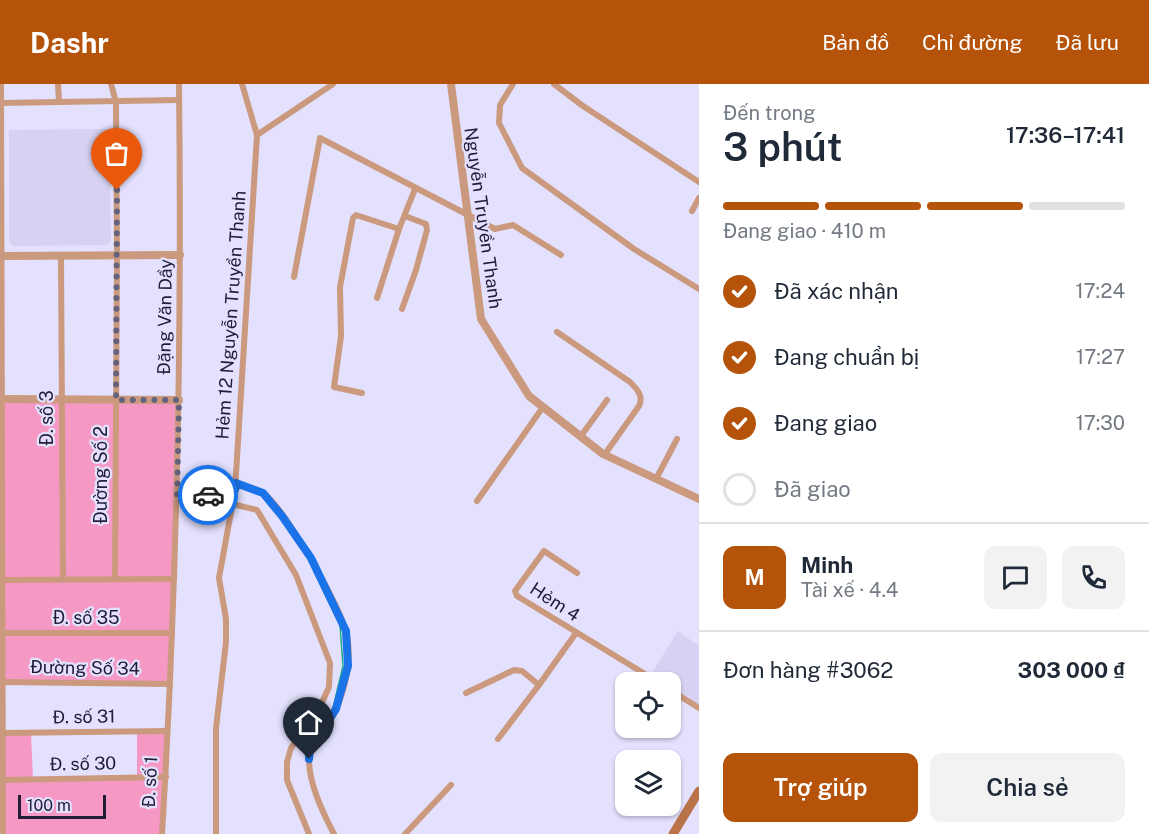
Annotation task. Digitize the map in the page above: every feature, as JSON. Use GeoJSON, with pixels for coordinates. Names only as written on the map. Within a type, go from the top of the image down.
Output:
{"type":"FeatureCollection","features":[{"type":"Feature","properties":{"kind":"main road"},"geometry":{"type":"LineString","coordinates":[[673,834],[699,791]]}},
{"type":"Feature","properties":{"kind":"street"},"geometry":{"type":"LineString","coordinates":[[0,84],[3,834]]}},
{"type":"Feature","properties":{"kind":"street"},"geometry":{"type":"LineString","coordinates":[[58,84],[58,102]]}},
{"type":"Feature","properties":{"kind":"street","name":"Đường Số 2"},"geometry":{"type":"LineString","coordinates":[[111,84],[116,102],[115,579]]}},
{"type":"Feature","properties":{"kind":"street","name":"Đặng Văn Dầy"},"geometry":{"type":"LineString","coordinates":[[168,731],[179,400],[179,84]]}},
{"type":"Feature","properties":{"kind":"street","name":"Hẻm 12 Nguyễn Truyền Thanh"},"geometry":{"type":"LineString","coordinates":[[216,834],[216,728],[226,642],[226,619],[219,578],[236,487],[257,135],[242,84]]}},
{"type":"Feature","properties":{"kind":"street"},"geometry":{"type":"LineString","coordinates":[[257,135],[333,84]]}},
{"type":"Feature","properties":{"kind":"street","name":"Nguyễn Truyền Thanh"},"geometry":{"type":"LineString","coordinates":[[450,84],[482,319],[529,396],[605,454],[699,499]]}},
{"type":"Feature","properties":{"kind":"street"},"geometry":{"type":"LineString","coordinates":[[513,84],[500,105],[500,123],[522,168],[634,249],[699,290]]}},
{"type":"Feature","properties":{"kind":"street"},"geometry":{"type":"LineString","coordinates":[[556,84],[583,106],[699,182]]}},
{"type":"Feature","properties":{"kind":"street"},"geometry":{"type":"LineString","coordinates":[[0,103],[179,100]]}},
{"type":"Feature","properties":{"kind":"street"},"geometry":{"type":"LineString","coordinates":[[294,277],[320,138],[372,163],[388,175],[495,229],[513,225],[561,255]]}},
{"type":"Feature","properties":{"kind":"street"},"geometry":{"type":"LineString","coordinates":[[377,298],[415,189]]}},
{"type":"Feature","properties":{"kind":"street"},"geometry":{"type":"LineString","coordinates":[[692,211],[699,198]]}},
{"type":"Feature","properties":{"kind":"street"},"geometry":{"type":"LineString","coordinates":[[362,393],[334,387],[340,336],[340,286],[353,218],[356,215],[399,230]]}},
{"type":"Feature","properties":{"kind":"street"},"geometry":{"type":"LineString","coordinates":[[402,309],[427,230],[426,224],[405,216]]}},
{"type":"Feature","properties":{"kind":"street"},"geometry":{"type":"LineString","coordinates":[[1,256],[180,255]]}},
{"type":"Feature","properties":{"kind":"street","name":"Đ. số 3"},"geometry":{"type":"LineString","coordinates":[[61,256],[63,579]]}},
{"type":"Feature","properties":{"kind":"street"},"geometry":{"type":"LineString","coordinates":[[557,332],[630,382],[638,390],[641,399],[639,406],[605,454]]}},
{"type":"Feature","properties":{"kind":"street"},"geometry":{"type":"LineString","coordinates":[[0,399],[179,400]]}},
{"type":"Feature","properties":{"kind":"street"},"geometry":{"type":"LineString","coordinates":[[581,436],[607,400]]}},
{"type":"Feature","properties":{"kind":"street"},"geometry":{"type":"LineString","coordinates":[[477,501],[543,407]]}},
{"type":"Feature","properties":{"kind":"street"},"geometry":{"type":"LineString","coordinates":[[656,479],[676,439]]}},
{"type":"Feature","properties":{"kind":"street"},"geometry":{"type":"LineString","coordinates":[[177,501],[236,487],[263,493],[311,558],[346,631],[348,666],[341,693],[336,709],[310,749],[309,759],[312,781],[334,834]]}},
{"type":"Feature","properties":{"kind":"street"},"geometry":{"type":"LineString","coordinates":[[232,504],[257,510],[304,593],[330,663],[329,687],[320,706],[291,748],[287,762],[287,780],[309,834]]}},
{"type":"Feature","properties":{"kind":"street","name":"Hẻm 4"},"geometry":{"type":"LineString","coordinates":[[577,573],[544,551],[515,591],[517,596],[641,672]]}},
{"type":"Feature","properties":{"kind":"street"},"geometry":{"type":"LineString","coordinates":[[1,580],[174,579]]}},
{"type":"Feature","properties":{"kind":"street","name":"Đ. số 35"},"geometry":{"type":"LineString","coordinates":[[1,633],[172,633]]}},
{"type":"Feature","properties":{"kind":"street"},"geometry":{"type":"LineString","coordinates":[[498,739],[576,633]]}},
{"type":"Feature","properties":{"kind":"street"},"geometry":{"type":"LineString","coordinates":[[466,693],[514,670],[522,671],[539,685]]}},
{"type":"Feature","properties":{"kind":"street","name":"Đường Số 34"},"geometry":{"type":"LineString","coordinates":[[1,682],[170,684]]}},
{"type":"Feature","properties":{"kind":"street"},"geometry":{"type":"LineString","coordinates":[[681,697],[699,708]]}},
{"type":"Feature","properties":{"kind":"street","name":"Đ. số 31"},"geometry":{"type":"LineString","coordinates":[[2,733],[168,731]]}},
{"type":"Feature","properties":{"kind":"street","name":"Đ. số 1"},"geometry":{"type":"LineString","coordinates":[[162,834],[168,731]]}},
{"type":"Feature","properties":{"kind":"street","name":"Đ. số 30"},"geometry":{"type":"LineString","coordinates":[[1,780],[166,777]]}},
{"type":"Feature","properties":{"kind":"street"},"geometry":{"type":"LineString","coordinates":[[406,834],[451,785]]}},
{"type":"Feature","properties":{"kind":"shaded area"},"geometry":{"type":"Polygon","coordinates":[[[109,129],[111,241],[108,245],[13,246],[9,241],[9,130],[109,129]]]}},
{"type":"Feature","properties":{"kind":"shaded area"},"geometry":{"type":"Polygon","coordinates":[[[1,399],[179,400],[170,684],[0,682],[1,399]]]}},
{"type":"Feature","properties":{"kind":"shaded area"},"geometry":{"type":"Polygon","coordinates":[[[678,631],[699,646],[699,705],[681,694],[681,672],[652,672],[678,631]]]}},
{"type":"Feature","properties":{"kind":"shaded area"},"geometry":{"type":"Polygon","coordinates":[[[137,731],[167,731],[162,834],[0,834],[2,733],[31,732],[33,779],[137,777],[137,731]]]}},
{"type":"Feature","properties":{"kind":"waterway"},"geometry":{"type":"LineString","coordinates":[[314,571],[340,625],[343,666],[333,708]]}},
{"type":"Feature","properties":{"kind":"waterway"},"geometry":{"type":"LineString","coordinates":[[306,760],[305,749],[310,742]]}},
{"type":"Feature","properties":{"kind":"way so far"},"geometry":{"type":"LineString","coordinates":[[117,190],[116,400],[179,400],[177,501],[208,495]]}},
{"type":"Feature","properties":{"kind":"route"},"geometry":{"type":"LineString","coordinates":[[208,495],[235,490],[236,483],[263,493],[311,558],[342,620],[346,631],[348,666],[336,709],[313,743],[309,759]]}}]}
